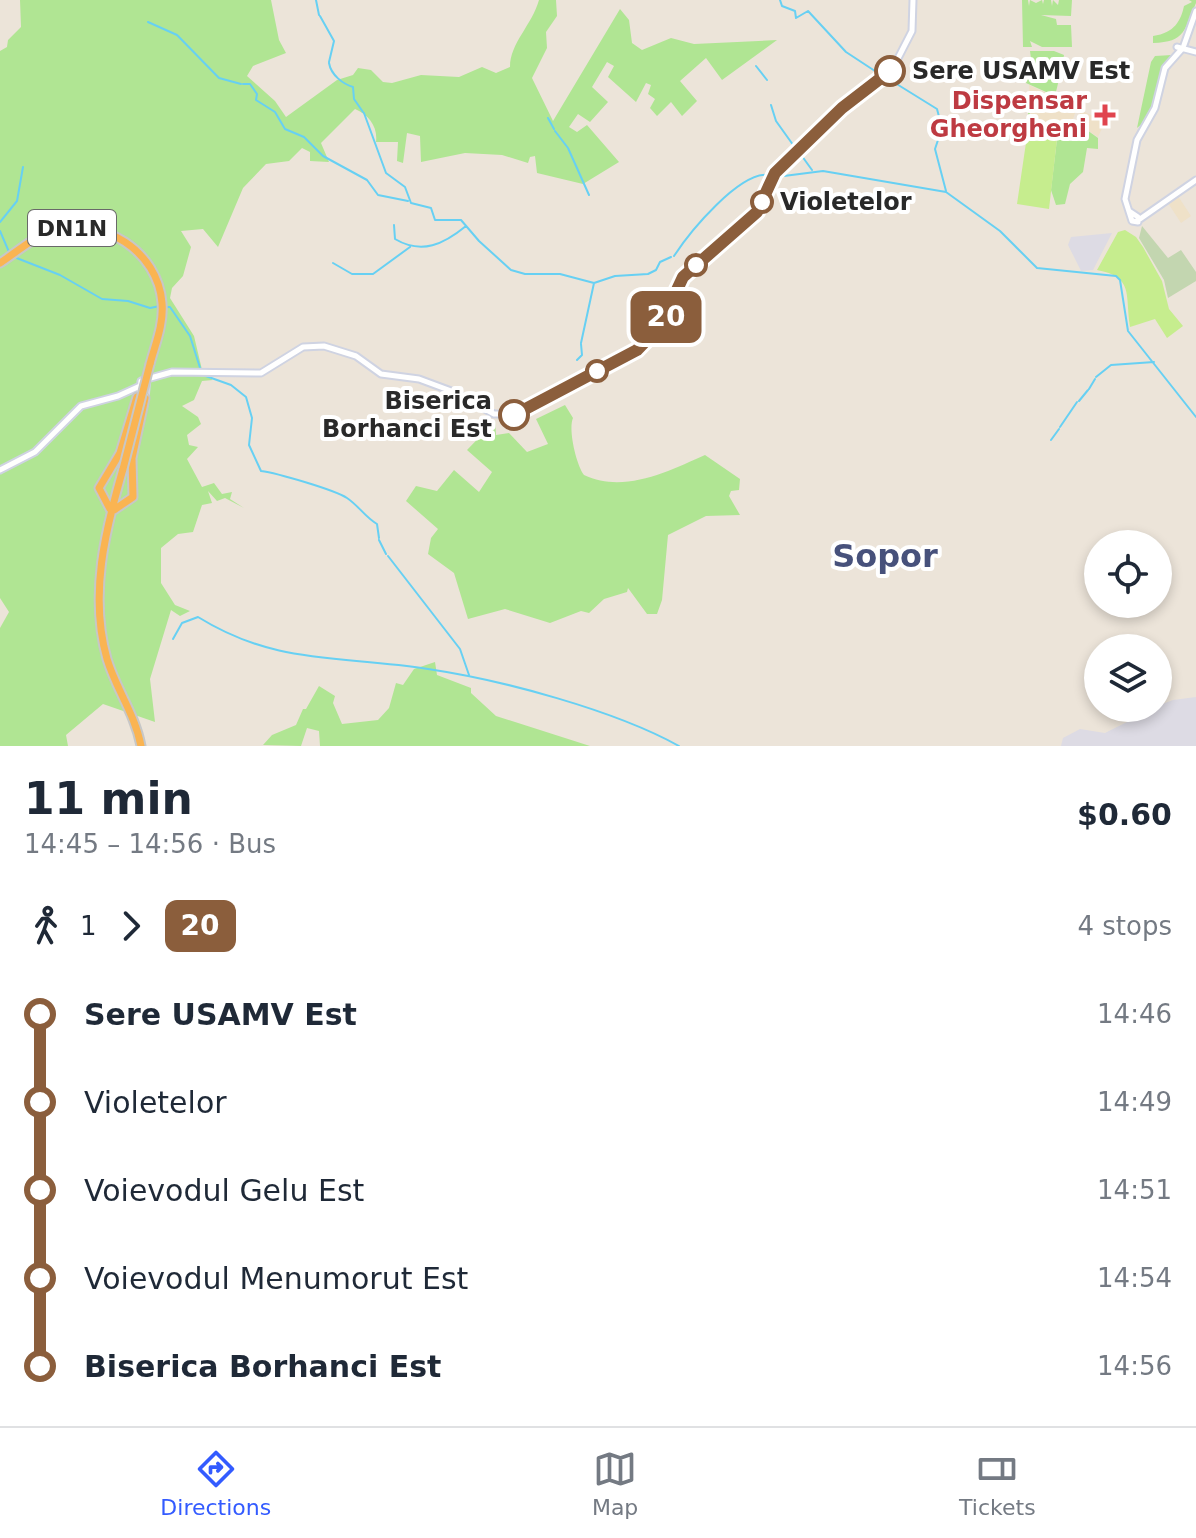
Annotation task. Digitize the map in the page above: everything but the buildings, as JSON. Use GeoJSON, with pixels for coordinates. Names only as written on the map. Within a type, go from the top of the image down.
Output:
{"type":"FeatureCollection","features":[{"type":"Feature","properties":{"kind":"highway","name":"DN1N"},"geometry":{"type":"LineString","coordinates":[[0,263],[41,236],[64,229],[102,231],[131,245],[150,268],[162,300],[161,322],[100,565],[99,603],[108,661],[134,720],[141,746]]}},
{"type":"Feature","properties":{"kind":"highway"},"geometry":{"type":"LineString","coordinates":[[101,496],[99,488],[120,453],[139,397]]}},
{"type":"Feature","properties":{"kind":"highway"},"geometry":{"type":"LineString","coordinates":[[128,503],[134,495],[131,463],[139,397]]}},
{"type":"Feature","properties":{"kind":"highway","name":"DN1N"},"geometry":{"type":"LineString","coordinates":[[101,496],[113,496],[123,469]]}},
{"type":"Feature","properties":{"kind":"highway","name":"DN1N"},"geometry":{"type":"LineString","coordinates":[[123,469],[118,496],[128,503]]}},
{"type":"Feature","properties":{"kind":"highway","name":"DN1N"},"geometry":{"type":"LineString","coordinates":[[101,496],[110,505],[107,530]]}},
{"type":"Feature","properties":{"kind":"highway","name":"DN1N"},"geometry":{"type":"LineString","coordinates":[[107,530],[115,508],[128,503]]}},
{"type":"Feature","properties":{"kind":"main road"},"geometry":{"type":"LineString","coordinates":[[139,397],[141,381],[172,372],[261,373],[303,347],[329,346],[360,358],[381,374],[431,383],[495,415],[515,415],[637,350],[665,318],[683,277],[757,212],[773,176],[842,108],[885,76],[899,59],[914,20],[915,0]]}},
{"type":"Feature","properties":{"kind":"main road"},"geometry":{"type":"LineString","coordinates":[[1196,11],[1180,48],[1165,68],[1155,108],[1137,140],[1125,199],[1129,211],[1136,217],[1145,214],[1196,180]]}},
{"type":"Feature","properties":{"kind":"main road"},"geometry":{"type":"LineString","coordinates":[[1180,48],[1196,52]]}},
{"type":"Feature","properties":{"kind":"main road"},"geometry":{"type":"LineString","coordinates":[[0,470],[35,452],[81,406],[139,397],[150,380]]}},
{"type":"Feature","properties":{"kind":"shaded area"},"geometry":{"type":"Polygon","coordinates":[[[1029,85],[1046,93],[1044,105],[1047,97],[1076,110],[1072,122],[1048,127],[1031,118],[1029,85]]]}},
{"type":"Feature","properties":{"kind":"shaded area"},"geometry":{"type":"Polygon","coordinates":[[[1081,110],[1105,122],[1098,137],[1077,123],[1081,110]]]}},
{"type":"Feature","properties":{"kind":"shaded area"},"geometry":{"type":"Polygon","coordinates":[[[1178,196],[1191,216],[1181,223],[1168,203],[1178,196]]]}},
{"type":"Feature","properties":{"kind":"shaded area"},"geometry":{"type":"Polygon","coordinates":[[[1112,233],[1093,270],[1081,271],[1068,245],[1071,237],[1112,233]]]}},
{"type":"Feature","properties":{"kind":"shaded area"},"geometry":{"type":"Polygon","coordinates":[[[1196,697],[1196,746],[1061,746],[1063,738],[1080,729],[1105,733],[1127,722],[1172,722],[1173,700],[1196,697]]]}},
{"type":"Feature","properties":{"kind":"green space"},"geometry":{"type":"Polygon","coordinates":[[[20,0],[271,0],[279,40],[286,53],[253,66],[247,76],[275,101],[286,117],[337,80],[353,75],[358,68],[371,70],[383,82],[392,83],[421,75],[459,77],[482,67],[496,73],[510,67],[517,42],[539,0],[556,0],[557,16],[546,32],[547,48],[532,78],[553,121],[620,9],[629,20],[632,43],[642,50],[671,38],[694,44],[777,40],[722,80],[706,58],[680,81],[697,101],[682,116],[671,102],[657,116],[650,108],[655,99],[648,94],[651,85],[646,83],[636,102],[608,77],[614,66],[607,62],[592,87],[608,102],[590,122],[578,114],[569,127],[577,132],[587,125],[619,162],[583,184],[537,173],[535,156],[530,157],[528,163],[502,155],[465,153],[421,162],[420,136],[407,133],[403,163],[397,161],[398,142],[376,142],[372,122],[355,109],[321,143],[329,162],[310,161],[310,152],[302,148],[289,161],[266,164],[243,188],[218,247],[203,229],[181,231],[191,247],[183,276],[172,288],[170,298],[194,336],[203,374],[213,380],[202,381],[194,400],[182,406],[198,417],[201,424],[187,435],[189,445],[198,447],[187,459],[202,487],[214,483],[222,494],[232,492],[230,499],[244,508],[225,498],[217,501],[208,491],[212,503],[202,505],[193,532],[178,534],[161,548],[161,583],[175,605],[190,611],[180,616],[171,610],[150,679],[155,722],[103,704],[66,735],[68,746],[0,746],[0,628],[9,612],[0,598],[0,51],[7,47],[8,40],[21,27],[20,0]]]}},
{"type":"Feature","properties":{"kind":"green space"},"geometry":{"type":"Polygon","coordinates":[[[1022,0],[1028,0],[1029,6],[1030,0],[1036,3],[1042,0],[1043,4],[1044,0],[1051,0],[1052,6],[1053,0],[1058,5],[1059,0],[1072,0],[1071,16],[1041,15],[1056,19],[1057,25],[1071,25],[1072,47],[1042,47],[1030,41],[1032,47],[1023,47],[1022,0]]]}},
{"type":"Feature","properties":{"kind":"green space"},"geometry":{"type":"Polygon","coordinates":[[[1189,0],[1196,0],[1196,3],[1182,33],[1172,40],[1153,43],[1153,36],[1167,32],[1176,25],[1184,6],[1192,2],[1189,0]]]}},
{"type":"Feature","properties":{"kind":"green space"},"geometry":{"type":"Polygon","coordinates":[[[1030,51],[1054,51],[1064,55],[1063,60],[1055,59],[1052,68],[1061,71],[1055,96],[1026,83],[1032,66],[1030,51]]]}},
{"type":"Feature","properties":{"kind":"green space"},"geometry":{"type":"Polygon","coordinates":[[[1172,55],[1150,113],[1137,128],[1151,62],[1155,56],[1172,55]]]}},
{"type":"Feature","properties":{"kind":"green space"},"geometry":{"type":"Polygon","coordinates":[[[1028,106],[1031,118],[1047,127],[1073,120],[1098,138],[1098,149],[1087,148],[1083,172],[1070,184],[1065,204],[1056,205],[1051,190],[1057,139],[1028,129],[1028,106]]]}},
{"type":"Feature","properties":{"kind":"green space"},"geometry":{"type":"Polygon","coordinates":[[[1028,129],[1057,139],[1049,209],[1017,204],[1028,129]]]}},
{"type":"Feature","properties":{"kind":"green space"},"geometry":{"type":"Polygon","coordinates":[[[1142,226],[1168,258],[1181,250],[1196,272],[1196,281],[1168,298],[1164,280],[1139,238],[1142,226]]]}},
{"type":"Feature","properties":{"kind":"green space"},"geometry":{"type":"Polygon","coordinates":[[[1125,230],[1136,237],[1143,247],[1162,281],[1169,309],[1183,326],[1167,338],[1155,319],[1130,327],[1126,289],[1122,282],[1109,273],[1097,270],[1118,232],[1125,230]]]}},
{"type":"Feature","properties":{"kind":"green space"},"geometry":{"type":"Polygon","coordinates":[[[565,405],[573,418],[571,430],[574,446],[584,475],[599,480],[630,481],[661,473],[705,455],[740,479],[739,490],[731,491],[729,496],[740,515],[706,516],[668,535],[662,600],[657,614],[647,614],[628,588],[627,592],[604,599],[589,613],[581,611],[550,623],[505,609],[468,619],[454,573],[428,554],[431,538],[438,529],[406,501],[416,486],[437,491],[454,470],[479,492],[492,472],[467,450],[495,421],[496,435],[509,433],[527,452],[548,444],[536,419],[565,405]]]}},
{"type":"Feature","properties":{"kind":"green space"},"geometry":{"type":"Polygon","coordinates":[[[435,662],[437,675],[471,688],[471,693],[496,716],[590,746],[320,746],[319,731],[307,728],[301,746],[263,745],[272,735],[296,725],[319,686],[335,696],[333,703],[342,724],[378,720],[389,708],[396,683],[403,685],[414,669],[435,662]]]}},
{"type":"Feature","properties":{"kind":"waterway"},"geometry":{"type":"LineString","coordinates":[[316,0],[319,15]]}},
{"type":"Feature","properties":{"kind":"waterway"},"geometry":{"type":"LineString","coordinates":[[780,0],[782,6],[795,11],[796,18],[808,11],[846,52],[881,75]]}},
{"type":"Feature","properties":{"kind":"waterway"},"geometry":{"type":"LineString","coordinates":[[320,16],[334,41],[329,62]]}},
{"type":"Feature","properties":{"kind":"waterway"},"geometry":{"type":"LineString","coordinates":[[148,22],[177,35],[219,78],[241,84]]}},
{"type":"Feature","properties":{"kind":"waterway"},"geometry":{"type":"LineString","coordinates":[[329,63],[338,78],[353,87],[354,99],[363,112]]}},
{"type":"Feature","properties":{"kind":"waterway"},"geometry":{"type":"LineString","coordinates":[[756,66],[767,80]]}},
{"type":"Feature","properties":{"kind":"waterway"},"geometry":{"type":"LineString","coordinates":[[887,78],[937,109],[942,128],[935,149],[946,191]]}},
{"type":"Feature","properties":{"kind":"waterway"},"geometry":{"type":"LineString","coordinates":[[243,84],[250,84],[257,94],[256,100],[275,112],[285,129],[304,137],[323,156],[367,180],[378,195],[408,201]]}},
{"type":"Feature","properties":{"kind":"waterway"},"geometry":{"type":"LineString","coordinates":[[771,105],[776,121],[796,149]]}},
{"type":"Feature","properties":{"kind":"waterway"},"geometry":{"type":"LineString","coordinates":[[364,113],[386,173],[405,187],[411,203],[431,208],[435,220],[461,220],[511,270],[525,274],[560,274],[594,283],[615,276],[648,274],[656,270],[660,262],[671,257]]}},
{"type":"Feature","properties":{"kind":"waterway"},"geometry":{"type":"LineString","coordinates":[[548,118],[554,129]]}},
{"type":"Feature","properties":{"kind":"waterway"},"geometry":{"type":"LineString","coordinates":[[555,131],[568,148],[589,195]]}},
{"type":"Feature","properties":{"kind":"waterway"},"geometry":{"type":"LineString","coordinates":[[799,152],[812,170]]}},
{"type":"Feature","properties":{"kind":"waterway"},"geometry":{"type":"LineString","coordinates":[[0,222],[17,201],[23,167]]}},
{"type":"Feature","properties":{"kind":"waterway"},"geometry":{"type":"LineString","coordinates":[[776,177],[823,171],[946,192],[1000,231],[1037,268],[1116,276],[1120,280],[1128,331],[1196,417]]}},
{"type":"Feature","properties":{"kind":"waterway"},"geometry":{"type":"LineString","coordinates":[[674,256],[703,219],[730,192],[758,176],[770,175]]}},
{"type":"Feature","properties":{"kind":"waterway"},"geometry":{"type":"LineString","coordinates":[[394,225],[395,239],[424,247],[441,242],[466,226]]}},
{"type":"Feature","properties":{"kind":"waterway"},"geometry":{"type":"LineString","coordinates":[[0,231],[9,252]]}},
{"type":"Feature","properties":{"kind":"waterway"},"geometry":{"type":"LineString","coordinates":[[333,263],[352,274],[373,274],[410,247]]}},
{"type":"Feature","properties":{"kind":"waterway"},"geometry":{"type":"LineString","coordinates":[[14,257],[60,275],[102,299],[128,301],[150,308],[160,306]]}},
{"type":"Feature","properties":{"kind":"waterway"},"geometry":{"type":"LineString","coordinates":[[581,343],[594,283]]}},
{"type":"Feature","properties":{"kind":"waterway"},"geometry":{"type":"LineString","coordinates":[[165,307],[170,307],[190,336],[201,371]]}},
{"type":"Feature","properties":{"kind":"waterway"},"geometry":{"type":"LineString","coordinates":[[577,360],[582,355],[581,344]]}},
{"type":"Feature","properties":{"kind":"waterway"},"geometry":{"type":"LineString","coordinates":[[1096,377],[1111,365],[1154,362]]}},
{"type":"Feature","properties":{"kind":"waterway"},"geometry":{"type":"LineString","coordinates":[[203,375],[231,385],[246,397],[252,418],[249,445],[261,471],[306,482],[347,498],[377,524],[379,538]]}},
{"type":"Feature","properties":{"kind":"waterway"},"geometry":{"type":"LineString","coordinates":[[1089,389],[1095,379]]}},
{"type":"Feature","properties":{"kind":"waterway"},"geometry":{"type":"LineString","coordinates":[[1079,401],[1088,390]]}},
{"type":"Feature","properties":{"kind":"waterway"},"geometry":{"type":"LineString","coordinates":[[1060,427],[1077,402]]}},
{"type":"Feature","properties":{"kind":"waterway"},"geometry":{"type":"LineString","coordinates":[[1051,440],[1059,429]]}},
{"type":"Feature","properties":{"kind":"waterway"},"geometry":{"type":"LineString","coordinates":[[379,540],[386,554]]}},
{"type":"Feature","properties":{"kind":"waterway"},"geometry":{"type":"LineString","coordinates":[[388,556],[460,649],[469,675]]}},
{"type":"Feature","properties":{"kind":"waterway"},"geometry":{"type":"LineString","coordinates":[[173,639],[182,623],[198,617],[227,633],[283,651],[428,669],[557,698],[623,720],[679,746]]}},
{"type":"Feature","properties":{"kind":"bus line","name":"20"},"geometry":{"type":"LineString","coordinates":[[514,415],[637,350],[660,326],[683,277],[757,212],[775,173],[842,108],[874,87],[890,71]]}},
{"type":"Feature","properties":{"kind":"place","name":"Sere USAMV Est"},"geometry":{"type":"Point","coordinates":[890,71]}},
{"type":"Feature","properties":{"kind":"place","name":"Dispensar Gheorgheni"},"geometry":{"type":"Point","coordinates":[1105,115]}},
{"type":"Feature","properties":{"kind":"place","name":"Violetelor"},"geometry":{"type":"Point","coordinates":[762,202]}},
{"type":"Feature","properties":{"kind":"place","name":"Biserica Borhanci Est"},"geometry":{"type":"Point","coordinates":[514,415]}},
{"type":"Feature","properties":{"kind":"district","name":"Sopor"},"geometry":{"type":"Point","coordinates":[885,556]}}]}
